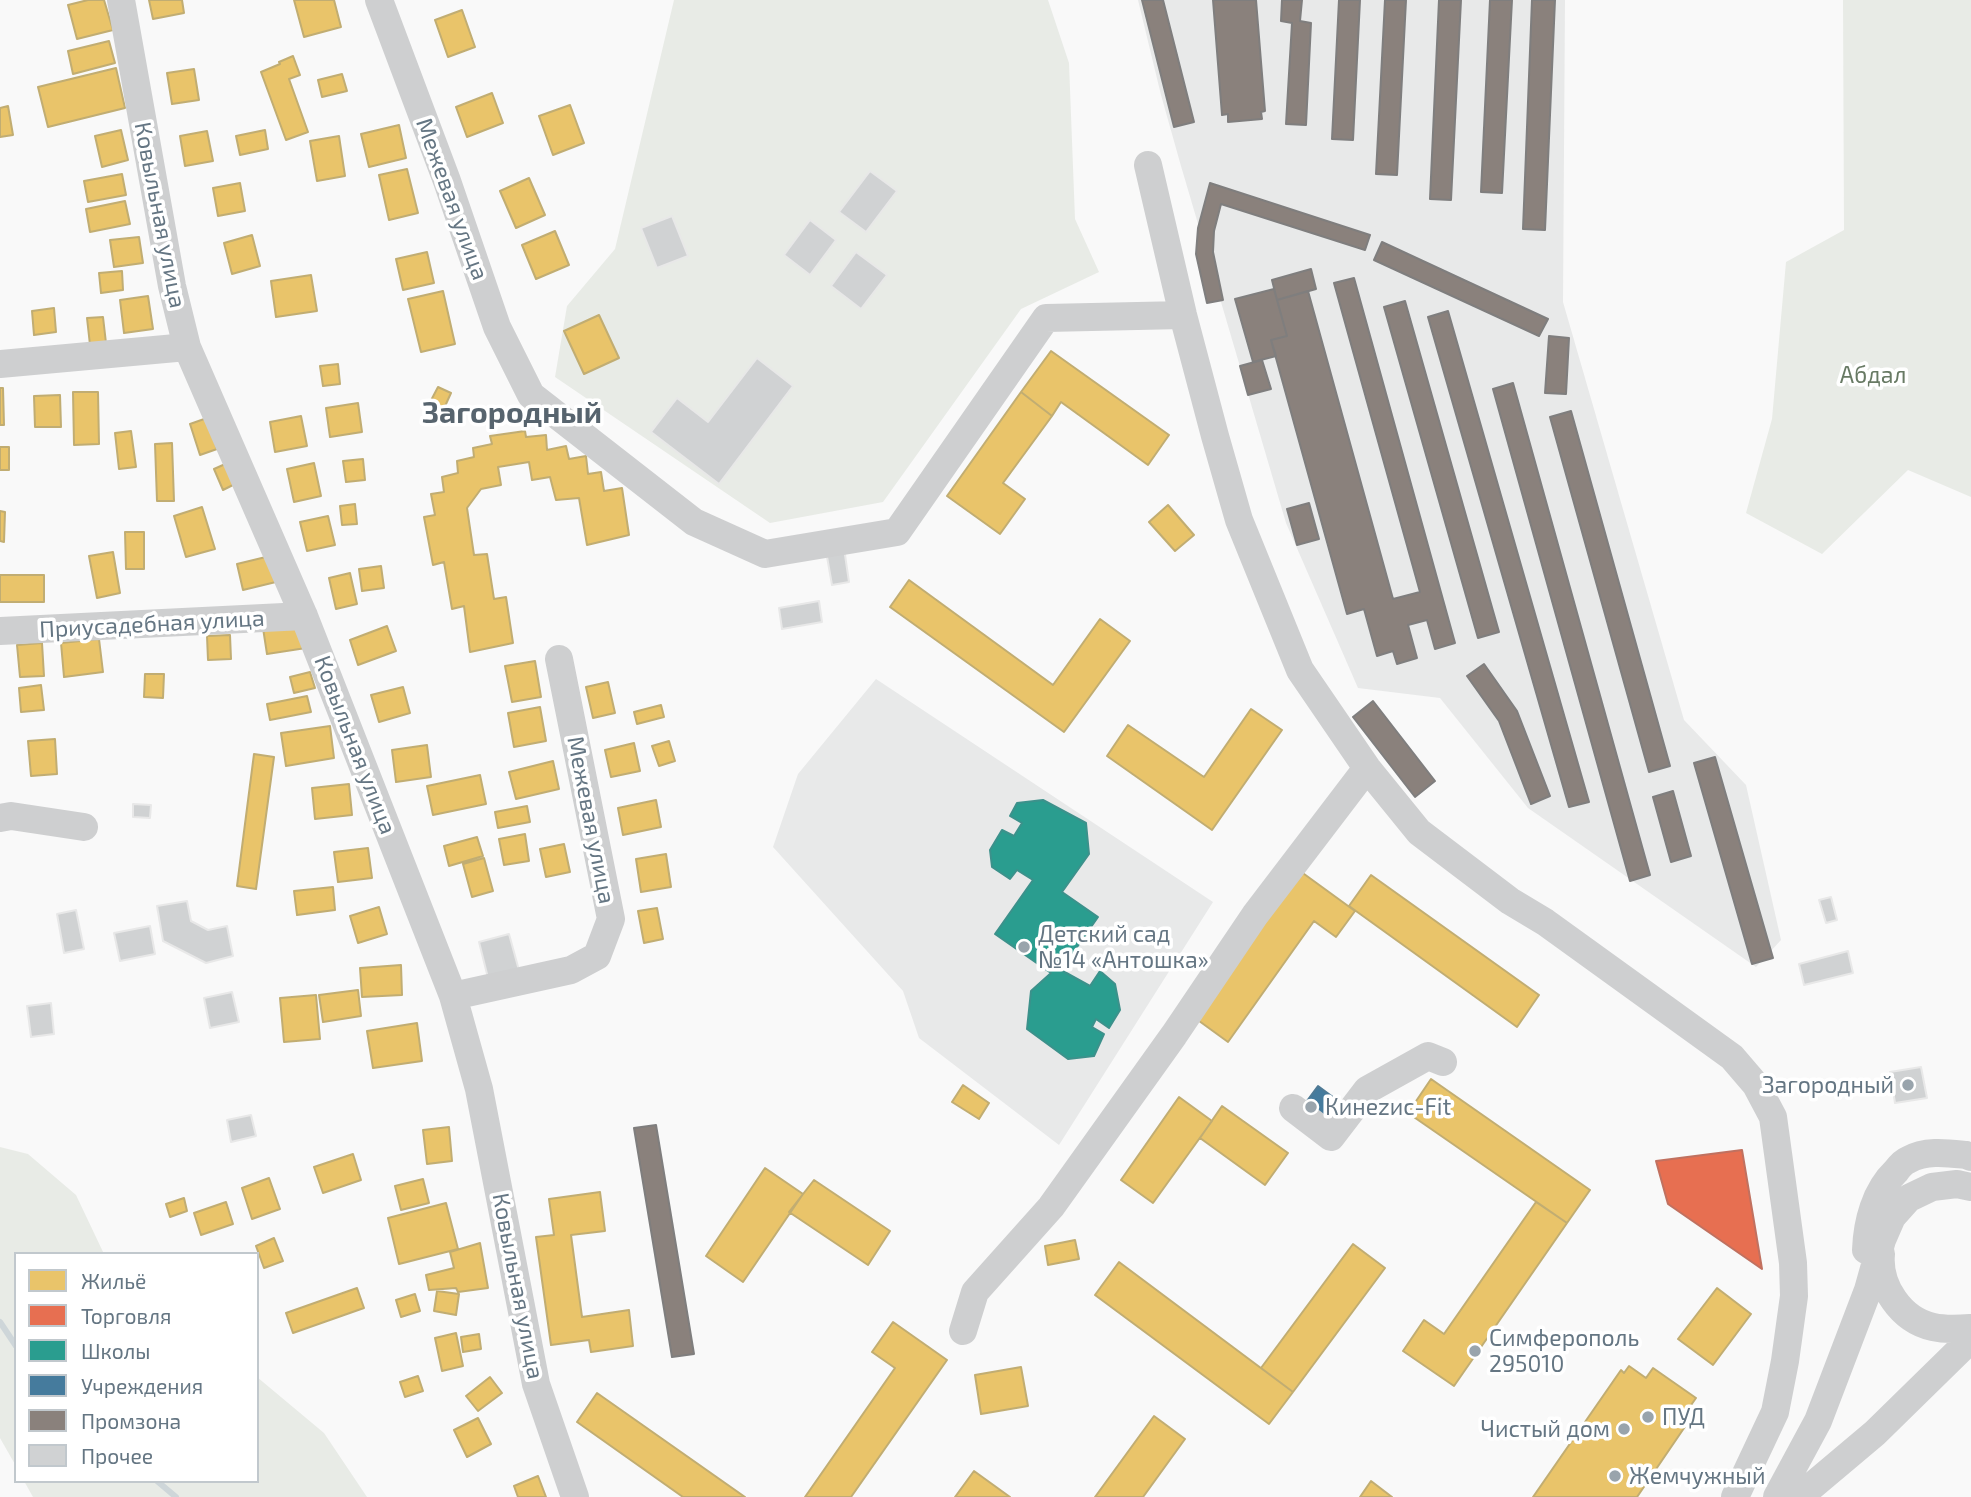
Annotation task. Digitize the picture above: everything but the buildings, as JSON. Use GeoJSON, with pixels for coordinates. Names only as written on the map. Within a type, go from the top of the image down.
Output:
{"type":"FeatureCollection","features":[{"type":"Feature","properties":{"kind":"street","name":"Ковыльная улица"},"geometry":{"type":"LineString","coordinates":[[121,0],[172,286],[187,347],[304,616],[453,996],[480,1089],[536,1384],[575,1497]]}},
{"type":"Feature","properties":{"kind":"street","name":"Межевая улица"},"geometry":{"type":"LineString","coordinates":[[379,0],[447,181],[497,327],[531,396],[694,523],[765,554],[897,532],[1046,318],[1183,315]]}},
{"type":"Feature","properties":{"kind":"street"},"geometry":{"type":"LineString","coordinates":[[1148,165],[1214,436],[1239,520],[1300,670],[1367,768],[1419,832],[1510,901],[1545,922],[1732,1057],[1756,1085],[1773,1117],[1793,1263],[1794,1296],[1775,1412],[1735,1497]]}},
{"type":"Feature","properties":{"kind":"street"},"geometry":{"type":"LineString","coordinates":[[0,364],[187,347]]}},
{"type":"Feature","properties":{"kind":"street","name":"Приусадебная улица"},"geometry":{"type":"LineString","coordinates":[[0,631],[304,616]]}},
{"type":"Feature","properties":{"kind":"street","name":"Межевая улица"},"geometry":{"type":"LineString","coordinates":[[453,996],[571,970],[597,957],[611,919],[559,659]]}},
{"type":"Feature","properties":{"kind":"street"},"geometry":{"type":"LineString","coordinates":[[963,1331],[975,1292],[1051,1207],[1174,1035],[1255,915],[1367,768]]}},
{"type":"Feature","properties":{"kind":"street"},"geometry":{"type":"LineString","coordinates":[[0,818],[11,817],[83,827]]}},
{"type":"Feature","properties":{"kind":"street"},"geometry":{"type":"LineString","coordinates":[[1293,1108],[1331,1137],[1367,1090],[1428,1056],[1443,1062]]}},
{"type":"Feature","properties":{"kind":"street"},"geometry":{"type":"LineString","coordinates":[[1868,1290],[1865,1265],[1867,1237],[1872,1211],[1886,1181],[1906,1160],[1936,1152],[1971,1157]]}},
{"type":"Feature","properties":{"kind":"street"},"geometry":{"type":"LineString","coordinates":[[1777,1497],[1818,1421],[1868,1290],[1882,1240],[1892,1217],[1909,1198],[1932,1187],[1957,1184],[1971,1187]]}},
{"type":"Feature","properties":{"kind":"street"},"geometry":{"type":"LineString","coordinates":[[1882,1240],[1880,1262],[1884,1283],[1895,1302],[1911,1317],[1930,1327],[1951,1330],[1971,1328]]}},
{"type":"Feature","properties":{"kind":"street"},"geometry":{"type":"LineString","coordinates":[[1799,1497],[1875,1433],[1971,1339]]}},
{"type":"Feature","properties":{"kind":"shaded area"},"geometry":{"type":"Polygon","coordinates":[[[1138,0],[1565,0],[1563,302],[1684,720],[1746,785],[1781,940],[1756,967],[1528,808],[1440,698],[1358,688],[1286,523],[1181,166],[1138,0]]]}},
{"type":"Feature","properties":{"kind":"shaded area","name":"Детский сад №14 «Антошка»"},"geometry":{"type":"Polygon","coordinates":[[[876,679],[1213,902],[1059,1145],[919,1038],[903,991],[773,847],[798,774],[876,679]]]}},
{"type":"Feature","properties":{"kind":"green space"},"geometry":{"type":"Polygon","coordinates":[[[674,0],[1048,0],[1069,63],[1075,219],[1099,272],[1021,309],[883,502],[770,523],[555,377],[567,306],[615,249],[674,0]]]}},
{"type":"Feature","properties":{"kind":"green space","name":"Абдал"},"geometry":{"type":"Polygon","coordinates":[[[1843,0],[1971,0],[1971,497],[1908,470],[1822,554],[1746,513],[1772,419],[1786,262],[1844,230],[1843,0]]]}},
{"type":"Feature","properties":{"kind":"green space"},"geometry":{"type":"Polygon","coordinates":[[[0,1147],[28,1154],[76,1195],[103,1252],[14,1252],[14,1462],[0,1438],[0,1147]]]}},
{"type":"Feature","properties":{"kind":"green space"},"geometry":{"type":"Polygon","coordinates":[[[259,1379],[324,1433],[367,1497],[33,1497],[25,1483],[259,1483],[259,1379]]]}},
{"type":"Feature","properties":{"kind":"waterway"},"geometry":{"type":"LineString","coordinates":[[0,1322],[14,1343]]}},
{"type":"Feature","properties":{"kind":"waterway"},"geometry":{"type":"LineString","coordinates":[[159,1483],[176,1497]]}},
{"type":"Feature","properties":{"kind":"place","name":"Детский сад №14 «Антошка»"},"geometry":{"type":"Point","coordinates":[1024,947]}},
{"type":"Feature","properties":{"kind":"place","name":"Загородный"},"geometry":{"type":"Point","coordinates":[1908,1085]}},
{"type":"Feature","properties":{"kind":"place","name":"Кинеzис-Fit"},"geometry":{"type":"Point","coordinates":[1311,1107]}},
{"type":"Feature","properties":{"kind":"place","name":"Симферополь 295010"},"geometry":{"type":"Point","coordinates":[1475,1351]}},
{"type":"Feature","properties":{"kind":"place","name":"ПУД"},"geometry":{"type":"Point","coordinates":[1648,1417]}},
{"type":"Feature","properties":{"kind":"place","name":"Чистый дом"},"geometry":{"type":"Point","coordinates":[1624,1429]}},
{"type":"Feature","properties":{"kind":"place","name":"Жемчужный"},"geometry":{"type":"Point","coordinates":[1615,1476]}},
{"type":"Feature","properties":{"kind":"district","name":"Загородный"},"geometry":{"type":"Point","coordinates":[512,413]}}]}
